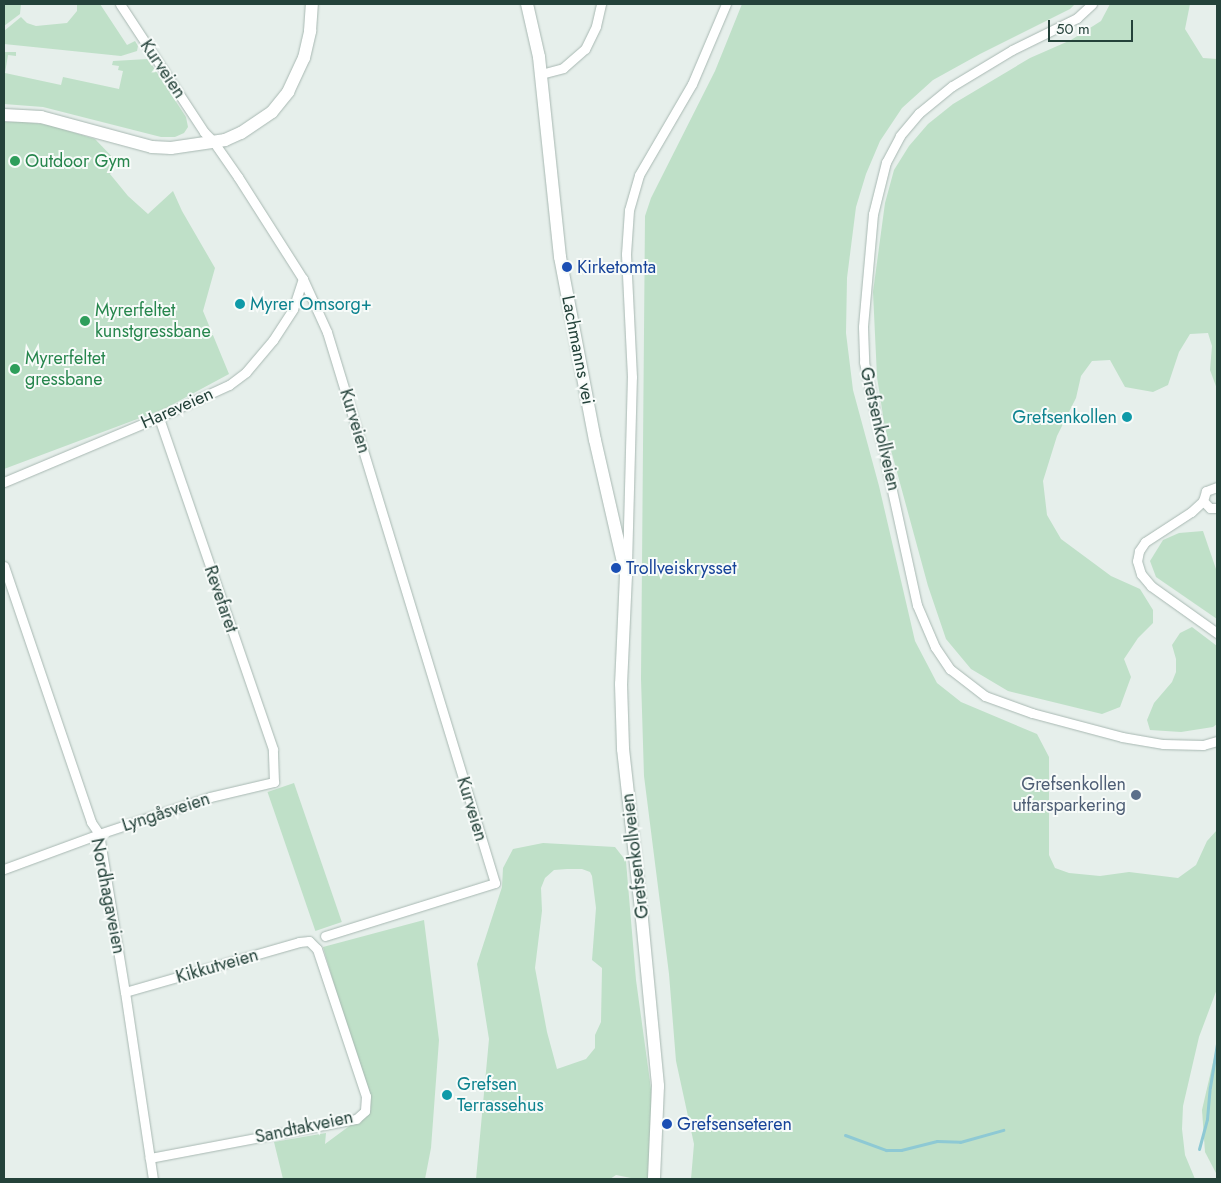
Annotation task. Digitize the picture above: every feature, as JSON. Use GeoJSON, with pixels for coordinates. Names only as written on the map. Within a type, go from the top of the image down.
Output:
{"type":"FeatureCollection","features":[{"type":"Feature","properties":{"kind":"street","name":"Kurveien"},"geometry":{"type":"LineString","coordinates":[[120,4],[204,132],[213,141],[303,279],[327,332],[496,884],[325,936]]}},
{"type":"Feature","properties":{"kind":"street"},"geometry":{"type":"LineString","coordinates":[[4,115],[41,117],[152,147],[171,148],[225,140],[241,133],[272,112],[288,92],[304,58],[310,31],[312,4]]}},
{"type":"Feature","properties":{"kind":"street","name":"Lachmanns vei"},"geometry":{"type":"LineString","coordinates":[[527,4],[541,74],[560,257],[622,533],[626,575]]}},
{"type":"Feature","properties":{"kind":"street"},"geometry":{"type":"LineString","coordinates":[[541,74],[563,68],[585,49],[596,26],[601,4]]}},
{"type":"Feature","properties":{"kind":"street"},"geometry":{"type":"LineString","coordinates":[[622,533],[632,352],[626,239],[629,210],[639,174],[689,90],[711,44],[726,4]]}},
{"type":"Feature","properties":{"kind":"street","name":"Grefsenkollveien"},"geometry":{"type":"LineString","coordinates":[[1092,4],[1077,18],[1012,50],[952,86],[919,113],[896,142],[881,178],[873,214],[863,326],[864,362],[917,605],[934,647],[950,669],[985,696],[1032,713],[1122,737],[1163,744],[1203,745],[1217,741]]}},
{"type":"Feature","properties":{"kind":"street","name":"Hareveien"},"geometry":{"type":"LineString","coordinates":[[4,482],[225,387],[246,372],[273,340],[293,309],[303,279]]}},
{"type":"Feature","properties":{"kind":"street","name":"Revefaret"},"geometry":{"type":"LineString","coordinates":[[159,417],[273,750],[274,782]]}},
{"type":"Feature","properties":{"kind":"street"},"geometry":{"type":"LineString","coordinates":[[1216,487],[1206,491],[1202,502],[1191,512],[1145,542],[1139,551],[1137,564],[1141,574],[1150,586],[1217,633]]}},
{"type":"Feature","properties":{"kind":"street"},"geometry":{"type":"LineString","coordinates":[[1202,502],[1210,508],[1217,508]]}},
{"type":"Feature","properties":{"kind":"street","name":"Nordhagaveien"},"geometry":{"type":"LineString","coordinates":[[4,566],[91,822],[98,834],[125,992],[153,1179]]}},
{"type":"Feature","properties":{"kind":"street","name":"Grefsenkollveien"},"geometry":{"type":"LineString","coordinates":[[626,575],[621,684],[623,749],[642,910],[658,1086],[654,1179]]}},
{"type":"Feature","properties":{"kind":"street","name":"Lyngåsveien"},"geometry":{"type":"LineString","coordinates":[[4,869],[98,834],[210,797],[274,782]]}},
{"type":"Feature","properties":{"kind":"street","name":"Kikkutveien"},"geometry":{"type":"LineString","coordinates":[[125,992],[299,942],[309,941]]}},
{"type":"Feature","properties":{"kind":"street","name":"Sandtakveien"},"geometry":{"type":"LineString","coordinates":[[150,1158],[351,1120],[362,1115],[366,1106],[366,1096],[318,949],[309,941]]}},
{"type":"Feature","properties":{"kind":"green space"},"geometry":{"type":"Polygon","coordinates":[[[4,4],[21,4],[20,14],[4,26],[4,4]]]}},
{"type":"Feature","properties":{"kind":"green space"},"geometry":{"type":"Polygon","coordinates":[[[77,4],[100,4],[127,45],[135,41],[138,46],[137,51],[121,56],[4,44],[4,31],[21,17],[27,23],[36,26],[67,23],[77,11],[77,4]]]}},
{"type":"Feature","properties":{"kind":"green space"},"geometry":{"type":"Polygon","coordinates":[[[742,4],[1075,4],[1070,9],[933,80],[902,108],[880,141],[866,174],[856,207],[847,278],[846,333],[853,390],[879,486],[915,641],[937,683],[961,702],[1037,734],[1049,757],[1049,855],[1055,868],[1069,873],[1100,876],[1129,872],[1178,878],[1196,865],[1207,841],[1217,830],[1217,989],[1199,1037],[1183,1106],[1182,1129],[1185,1155],[1195,1179],[691,1179],[694,1144],[676,1061],[669,974],[644,776],[641,679],[645,216],[651,198],[715,71],[742,4]]]}},
{"type":"Feature","properties":{"kind":"green space"},"geometry":{"type":"Polygon","coordinates":[[[1110,4],[1190,4],[1185,29],[1203,58],[1217,59],[1217,389],[1210,370],[1212,346],[1208,333],[1190,334],[1179,352],[1168,385],[1153,392],[1125,387],[1110,360],[1092,361],[1081,376],[1076,398],[1057,436],[1043,481],[1047,515],[1061,539],[1111,576],[1140,589],[1153,610],[1153,623],[1138,638],[1124,659],[1131,677],[1120,707],[1102,714],[1008,691],[971,669],[946,639],[928,586],[885,428],[877,377],[873,292],[885,203],[894,170],[909,146],[928,124],[953,104],[1030,58],[1071,40],[1101,21],[1110,4]]]}},
{"type":"Feature","properties":{"kind":"green space"},"geometry":{"type":"Polygon","coordinates":[[[4,52],[16,52],[16,56],[8,55],[5,73],[61,85],[63,77],[119,89],[123,71],[118,70],[119,66],[112,65],[113,61],[148,59],[186,117],[188,127],[184,133],[175,137],[161,137],[43,107],[4,104],[4,52]]]}},
{"type":"Feature","properties":{"kind":"green space"},"geometry":{"type":"Polygon","coordinates":[[[4,122],[49,125],[95,139],[118,163],[110,174],[128,196],[148,214],[173,191],[182,211],[215,268],[203,311],[229,374],[164,409],[4,469],[4,122]]]}},
{"type":"Feature","properties":{"kind":"green space"},"geometry":{"type":"Polygon","coordinates":[[[1203,531],[1217,572],[1217,619],[1156,577],[1150,561],[1163,540],[1179,533],[1203,531]]]}},
{"type":"Feature","properties":{"kind":"green space"},"geometry":{"type":"Polygon","coordinates":[[[1192,627],[1217,646],[1217,724],[1213,727],[1181,732],[1150,730],[1147,720],[1154,703],[1172,682],[1176,672],[1176,659],[1172,645],[1180,633],[1192,627]]]}},
{"type":"Feature","properties":{"kind":"green space"},"geometry":{"type":"Polygon","coordinates":[[[294,783],[342,922],[315,931],[268,792],[294,783]]]}},
{"type":"Feature","properties":{"kind":"green space"},"geometry":{"type":"Polygon","coordinates":[[[543,843],[615,847],[626,861],[636,980],[651,1089],[653,1179],[636,1179],[616,1175],[610,1179],[476,1179],[489,1039],[477,964],[502,887],[503,868],[513,849],[543,843]],[[582,869],[554,870],[545,878],[541,888],[542,911],[535,968],[547,1032],[557,1069],[586,1059],[595,1048],[595,1035],[601,1022],[602,968],[592,960],[596,908],[592,876],[590,872],[582,869]]]}},
{"type":"Feature","properties":{"kind":"green space"},"geometry":{"type":"Polygon","coordinates":[[[424,920],[439,1040],[431,1148],[425,1179],[283,1179],[274,1142],[326,1133],[325,1144],[371,1110],[323,947],[424,920]]]}},
{"type":"Feature","properties":{"kind":"green space"},"geometry":{"type":"Polygon","coordinates":[[[1217,1045],[1217,1175],[1205,1152],[1202,1110],[1217,1045]]]}},
{"type":"Feature","properties":{"kind":"waterway"},"geometry":{"type":"LineString","coordinates":[[1199,1149],[1207,1119],[1217,1044]]}},
{"type":"Feature","properties":{"kind":"waterway"},"geometry":{"type":"LineString","coordinates":[[845,1135],[886,1150],[901,1150],[937,1141],[960,1142],[1003,1130]]}},
{"type":"Feature","properties":{"kind":"place","name":"Outdoor Gym"},"geometry":{"type":"Point","coordinates":[15,161]}},
{"type":"Feature","properties":{"kind":"place","name":"Kirketomta"},"geometry":{"type":"Point","coordinates":[567,267]}},
{"type":"Feature","properties":{"kind":"place","name":"Myrer Omsorg+"},"geometry":{"type":"Point","coordinates":[240,304]}},
{"type":"Feature","properties":{"kind":"place","name":"Myrerfeltet kunstgressbane"},"geometry":{"type":"Point","coordinates":[85,321]}},
{"type":"Feature","properties":{"kind":"place","name":"Myrerfeltet gressbane"},"geometry":{"type":"Point","coordinates":[15,369]}},
{"type":"Feature","properties":{"kind":"place","name":"Grefsenkollen"},"geometry":{"type":"Point","coordinates":[1127,417]}},
{"type":"Feature","properties":{"kind":"place","name":"Trollveiskrysset"},"geometry":{"type":"Point","coordinates":[616,568]}},
{"type":"Feature","properties":{"kind":"place","name":"Grefsenkollen utfarsparkering"},"geometry":{"type":"Point","coordinates":[1136,795]}},
{"type":"Feature","properties":{"kind":"place","name":"Grefsen Terrassehus"},"geometry":{"type":"Point","coordinates":[447,1095]}},
{"type":"Feature","properties":{"kind":"place","name":"Grefsenseteren"},"geometry":{"type":"Point","coordinates":[667,1124]}}]}
